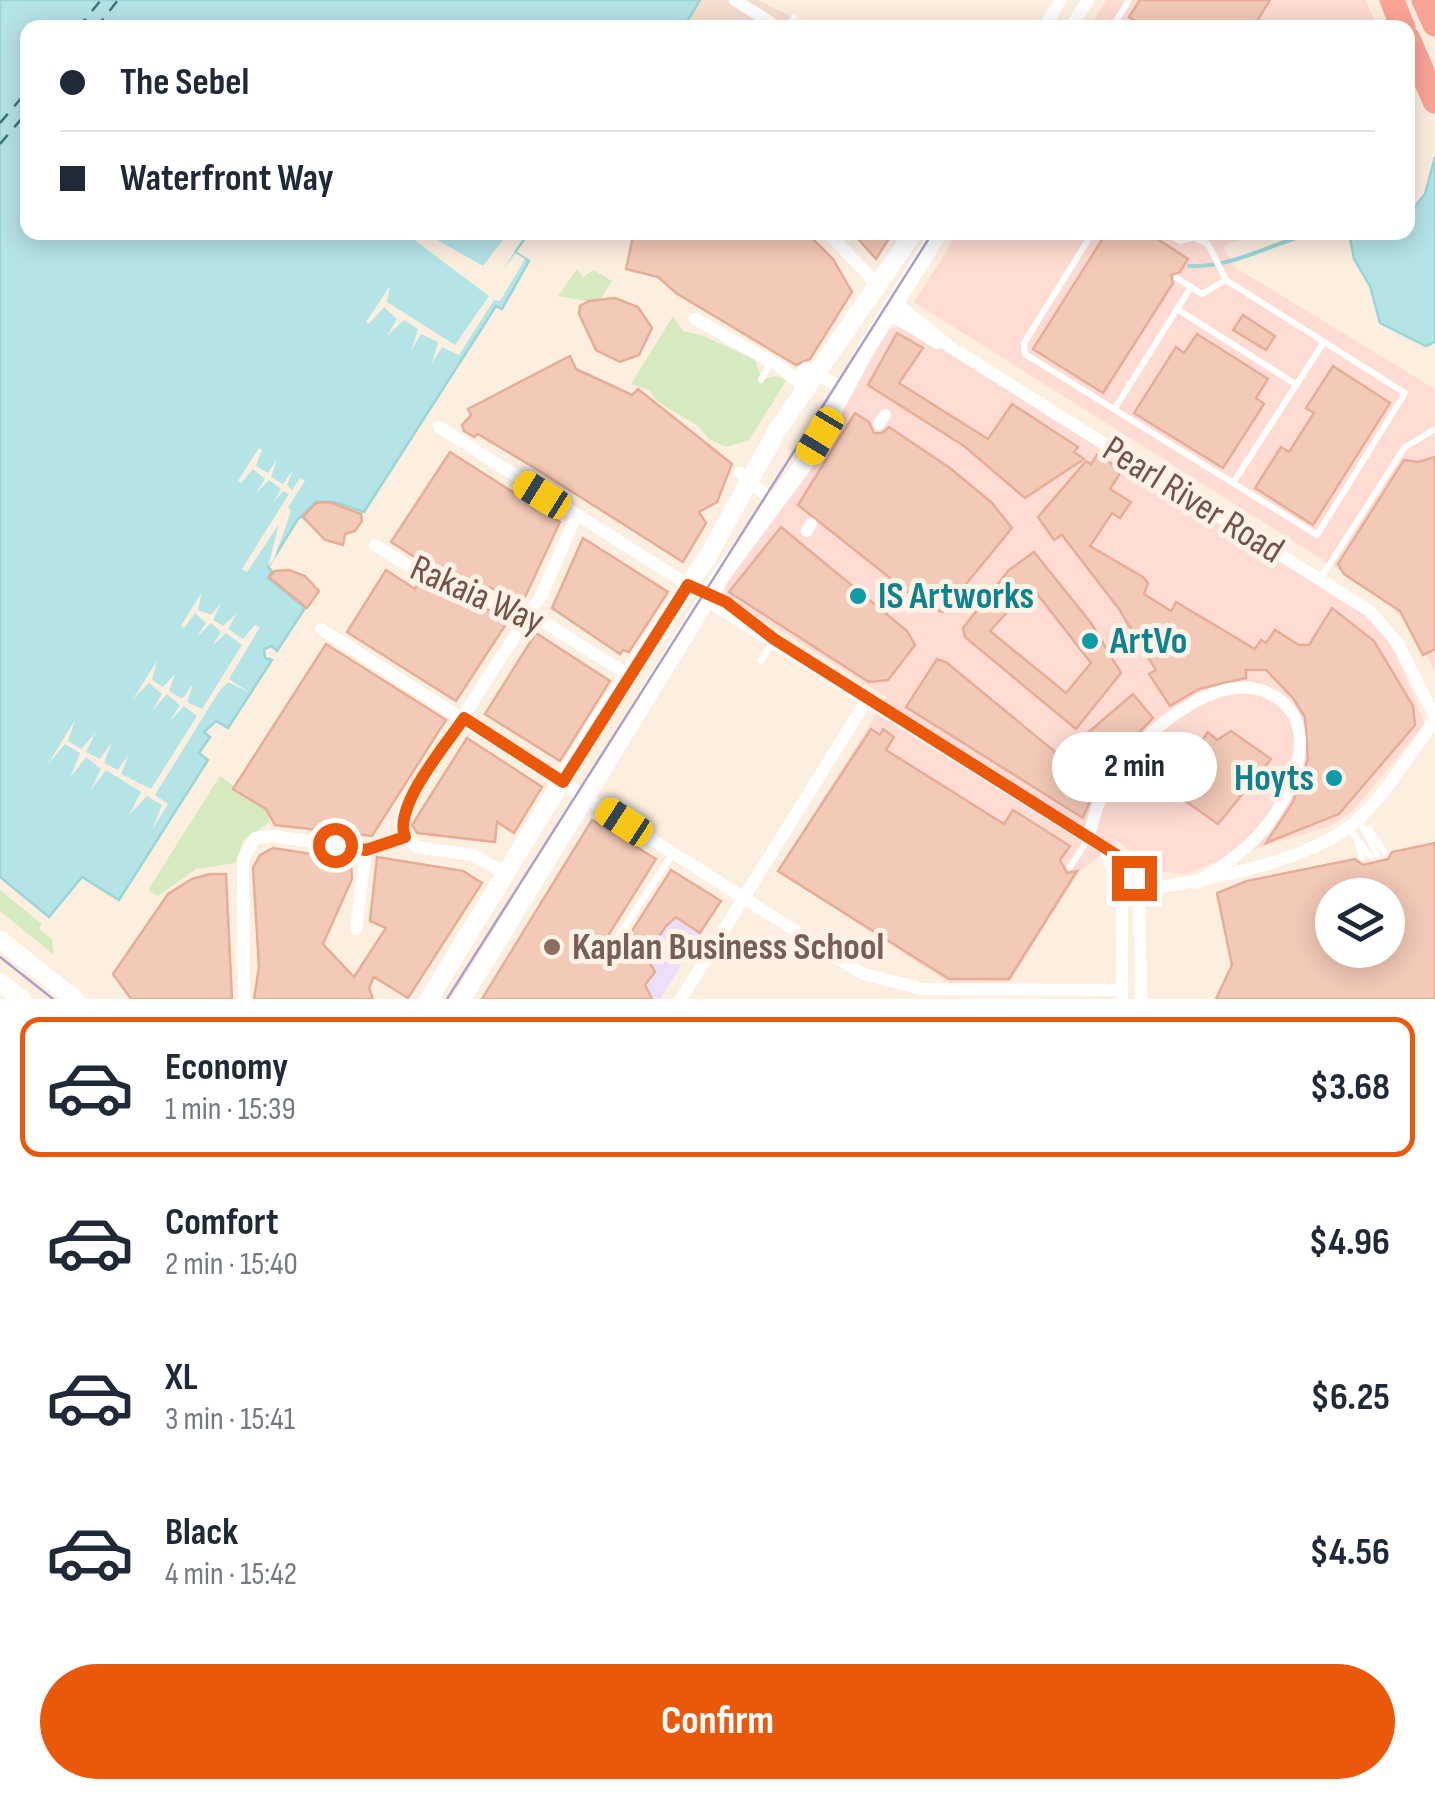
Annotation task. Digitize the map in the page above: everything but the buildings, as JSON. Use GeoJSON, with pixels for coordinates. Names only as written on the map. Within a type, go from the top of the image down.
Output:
{"type":"FeatureCollection","features":[{"type":"Feature","properties":{"kind":"highway"},"geometry":{"type":"LineString","coordinates":[[1424,0],[1435,24]]}},
{"type":"Feature","properties":{"kind":"highway"},"geometry":{"type":"LineString","coordinates":[[1415,55],[1435,102]]}},
{"type":"Feature","properties":{"kind":"street"},"geometry":{"type":"LineString","coordinates":[[735,0],[766,20]]}},
{"type":"Feature","properties":{"kind":"street","name":"Pearl River Road"},"geometry":{"type":"LineString","coordinates":[[834,240],[892,307],[1052,420],[1380,620],[1435,718]]}},
{"type":"Feature","properties":{"kind":"street"},"geometry":{"type":"LineString","coordinates":[[428,999],[688,585],[743,476],[873,284],[908,240]]}},
{"type":"Feature","properties":{"kind":"street"},"geometry":{"type":"LineString","coordinates":[[462,999],[708,597],[776,504],[934,240]]}},
{"type":"Feature","properties":{"kind":"street"},"geometry":{"type":"LineString","coordinates":[[695,319],[806,381],[846,390]]}},
{"type":"Feature","properties":{"kind":"street"},"geometry":{"type":"LineString","coordinates":[[439,427],[1126,864],[1138,890],[1142,999]]}},
{"type":"Feature","properties":{"kind":"street"},"geometry":{"type":"LineString","coordinates":[[743,476],[776,504]]}},
{"type":"Feature","properties":{"kind":"street"},"geometry":{"type":"LineString","coordinates":[[508,874],[473,855],[417,847],[405,837],[401,822],[406,805],[531,614],[561,558],[576,516]]}},
{"type":"Feature","properties":{"kind":"street","name":"Rakaia Way"},"geometry":{"type":"LineString","coordinates":[[375,545],[435,582],[531,614],[630,676]]}},
{"type":"Feature","properties":{"kind":"street"},"geometry":{"type":"LineString","coordinates":[[322,629],[849,966],[892,984],[1122,994],[1122,892],[1116,867],[1101,847]]}},
{"type":"Feature","properties":{"kind":"street","name":"Pearl River Road"},"geometry":{"type":"LineString","coordinates":[[1414,677],[1435,704]]}},
{"type":"Feature","properties":{"kind":"street"},"geometry":{"type":"LineString","coordinates":[[1088,839],[1097,806],[1114,773],[1168,718],[1220,693],[1243,689],[1267,692],[1296,721],[1300,749],[1296,770],[1278,810],[1263,830],[1198,883]]}},
{"type":"Feature","properties":{"kind":"street"},"geometry":{"type":"LineString","coordinates":[[681,999],[745,897],[781,850],[868,698]]}},
{"type":"Feature","properties":{"kind":"street"},"geometry":{"type":"LineString","coordinates":[[1138,890],[1198,883],[1327,840],[1356,826],[1390,785],[1435,718]]}},
{"type":"Feature","properties":{"kind":"street"},"geometry":{"type":"LineString","coordinates":[[244,999],[244,853],[255,838],[274,836],[366,850],[405,837]]}},
{"type":"Feature","properties":{"kind":"street"},"geometry":{"type":"LineString","coordinates":[[356,929],[366,850]]}},
{"type":"Feature","properties":{"kind":"street"},"geometry":{"type":"LineString","coordinates":[[0,940],[75,999]]}},
{"type":"Feature","properties":{"kind":"street"},"geometry":{"type":"LineString","coordinates":[[0,982],[21,999]]}},
{"type":"Feature","properties":{"kind":"lane"},"geometry":{"type":"LineString","coordinates":[[1088,240],[1023,348],[1030,358],[1311,534],[1322,530],[1406,395],[1224,276],[1211,250],[1200,240]]}},
{"type":"Feature","properties":{"kind":"lane"},"geometry":{"type":"LineString","coordinates":[[1176,278],[1202,294],[1224,276]]}},
{"type":"Feature","properties":{"kind":"lane"},"geometry":{"type":"LineString","coordinates":[[1115,408],[1191,287]]}},
{"type":"Feature","properties":{"kind":"lane"},"geometry":{"type":"LineString","coordinates":[[1178,308],[1297,384]]}},
{"type":"Feature","properties":{"kind":"lane"},"geometry":{"type":"LineString","coordinates":[[1233,483],[1324,342]]}},
{"type":"Feature","properties":{"kind":"lane"},"geometry":{"type":"LineString","coordinates":[[761,380],[772,361]]}},
{"type":"Feature","properties":{"kind":"lane"},"geometry":{"type":"LineString","coordinates":[[1316,582],[1404,448],[1435,429]]}},
{"type":"Feature","properties":{"kind":"lane"},"geometry":{"type":"LineString","coordinates":[[761,661],[772,638]]}},
{"type":"Feature","properties":{"kind":"lane"},"geometry":{"type":"LineString","coordinates":[[1356,826],[1373,856],[1356,826]]}},
{"type":"Feature","properties":{"kind":"lane"},"geometry":{"type":"LineString","coordinates":[[1070,867],[1088,839]]}},
{"type":"Feature","properties":{"kind":"lane"},"geometry":{"type":"LineString","coordinates":[[611,948],[672,853]]}},
{"type":"Feature","properties":{"kind":"lane"},"geometry":{"type":"LineString","coordinates":[[1122,892],[1138,890]]}},
{"type":"Feature","properties":{"kind":"shaded area"},"geometry":{"type":"Polygon","coordinates":[[[700,0],[758,0],[798,20],[688,20],[700,0]]]}},
{"type":"Feature","properties":{"kind":"shaded area"},"geometry":{"type":"Polygon","coordinates":[[[1106,0],[1366,0],[1374,20],[1094,20],[1106,0]]]}},
{"type":"Feature","properties":{"kind":"shaded area"},"geometry":{"type":"Polygon","coordinates":[[[954,240],[1240,240],[1223,246],[1233,266],[1435,389],[1435,671],[1411,628],[1382,597],[914,302],[954,240]]]}},
{"type":"Feature","properties":{"kind":"shaded area"},"geometry":{"type":"Polygon","coordinates":[[[898,327],[938,347],[1365,615],[1387,639],[1425,725],[1352,812],[1329,827],[1227,857],[1187,874],[1152,871],[1118,841],[1079,872],[1010,982],[949,983],[777,871],[887,697],[731,600],[724,587],[844,406],[887,330],[898,327]]]}},
{"type":"Feature","properties":{"kind":"shaded area"},"geometry":{"type":"Polygon","coordinates":[[[671,870],[721,901],[660,999],[556,999],[592,941],[616,956],[671,870]]]}},
{"type":"Feature","properties":{"kind":"green space"},"geometry":{"type":"Polygon","coordinates":[[[577,269],[583,277],[593,270],[612,281],[601,298],[586,301],[558,296],[577,269]]]}},
{"type":"Feature","properties":{"kind":"green space"},"geometry":{"type":"Polygon","coordinates":[[[673,316],[683,331],[704,336],[755,360],[762,379],[777,376],[786,381],[749,440],[726,447],[709,439],[698,426],[658,402],[649,390],[631,384],[673,316]]]}},
{"type":"Feature","properties":{"kind":"green space"},"geometry":{"type":"Polygon","coordinates":[[[220,776],[267,810],[270,822],[243,840],[236,863],[196,869],[158,896],[148,890],[220,776]]]}},
{"type":"Feature","properties":{"kind":"green space"},"geometry":{"type":"Polygon","coordinates":[[[0,890],[42,924],[39,929],[52,939],[54,955],[0,911],[0,890]]]}},
{"type":"Feature","properties":{"kind":"water"},"geometry":{"type":"Polygon","coordinates":[[[0,0],[700,0],[688,20],[20,20],[20,240],[524,240],[515,252],[529,261],[502,309],[496,306],[364,512],[335,502],[316,502],[298,519],[268,567],[272,571],[268,578],[305,608],[277,651],[272,646],[264,649],[265,658],[272,660],[228,728],[216,721],[204,732],[210,737],[199,753],[208,760],[119,900],[82,877],[49,917],[0,877],[0,0]]]}},
{"type":"Feature","properties":{"kind":"water"},"geometry":{"type":"Polygon","coordinates":[[[1435,157],[1435,342],[1426,346],[1380,323],[1370,286],[1354,259],[1350,240],[1415,240],[1415,206],[1425,194],[1435,157]]]}},
{"type":"Feature","properties":{"kind":"pier"},"geometry":{"type":"Polygon","coordinates":[[[414,240],[437,240],[483,266],[503,240],[522,240],[503,270],[516,253],[525,259],[500,301],[494,300],[459,355],[442,347],[432,364],[438,342],[421,334],[411,351],[418,329],[404,320],[387,336],[397,319],[384,307],[369,324],[366,322],[390,286],[387,302],[455,345],[489,296],[414,240]]]}},
{"type":"Feature","properties":{"kind":"pier"},"geometry":{"type":"Polygon","coordinates":[[[259,448],[262,450],[256,466],[268,473],[277,459],[271,477],[283,484],[293,470],[287,485],[292,490],[300,478],[305,481],[288,507],[291,511],[274,559],[268,567],[279,524],[247,572],[242,569],[289,494],[283,491],[273,503],[281,489],[269,480],[256,493],[265,479],[253,469],[241,483],[238,481],[259,448]]]}},
{"type":"Feature","properties":{"kind":"pier"},"geometry":{"type":"Polygon","coordinates":[[[202,592],[198,610],[211,615],[221,603],[213,620],[223,626],[237,613],[228,629],[243,639],[255,625],[260,627],[229,679],[250,693],[228,682],[218,693],[155,795],[168,804],[152,830],[162,805],[147,796],[129,815],[141,792],[106,770],[90,791],[101,769],[86,757],[70,778],[80,753],[65,744],[48,764],[75,720],[68,741],[81,749],[96,732],[86,752],[100,759],[112,742],[104,763],[118,770],[129,754],[121,774],[151,789],[197,716],[184,706],[170,721],[180,705],[167,694],[152,711],[162,694],[149,683],[133,699],[157,661],[152,680],[163,687],[175,674],[169,691],[182,699],[193,684],[187,702],[202,709],[242,645],[226,633],[212,646],[221,632],[211,623],[197,637],[206,623],[195,613],[184,628],[181,626],[202,592]]]}},
{"type":"Feature","properties":{"kind":"waterway"},"geometry":{"type":"LineString","coordinates":[[1189,266],[1238,259],[1289,240]]}},
{"type":"Feature","properties":{"kind":"ferry route"},"geometry":{"type":"LineString","coordinates":[[85,20],[101,0]]}},
{"type":"Feature","properties":{"kind":"ferry route"},"geometry":{"type":"LineString","coordinates":[[102,20],[118,0]]}},
{"type":"Feature","properties":{"kind":"ferry route"},"geometry":{"type":"LineString","coordinates":[[0,123],[20,99]]}},
{"type":"Feature","properties":{"kind":"ferry route"},"geometry":{"type":"LineString","coordinates":[[0,144],[20,120]]}},
{"type":"Feature","properties":{"kind":"tram line"},"geometry":{"type":"LineString","coordinates":[[447,999],[928,240]]}},
{"type":"Feature","properties":{"kind":"tram line"},"geometry":{"type":"LineString","coordinates":[[0,957],[53,999]]}},
{"type":"Feature","properties":{"kind":"place","name":"IS Artworks"},"geometry":{"type":"Point","coordinates":[858,596]}},
{"type":"Feature","properties":{"kind":"place","name":"ArtVo"},"geometry":{"type":"Point","coordinates":[1090,641]}},
{"type":"Feature","properties":{"kind":"place","name":"Hoyts"},"geometry":{"type":"Point","coordinates":[1334,778]}},
{"type":"Feature","properties":{"kind":"place","name":"Kaplan Business School"},"geometry":{"type":"Point","coordinates":[552,947]}},
{"type":"Feature","properties":{"kind":"route"},"geometry":{"type":"LineString","coordinates":[[335,845],[366,850],[405,837],[401,822],[406,805],[464,718],[563,782],[688,585],[726,602],[774,639],[1118,856],[1134,878]]}}]}
